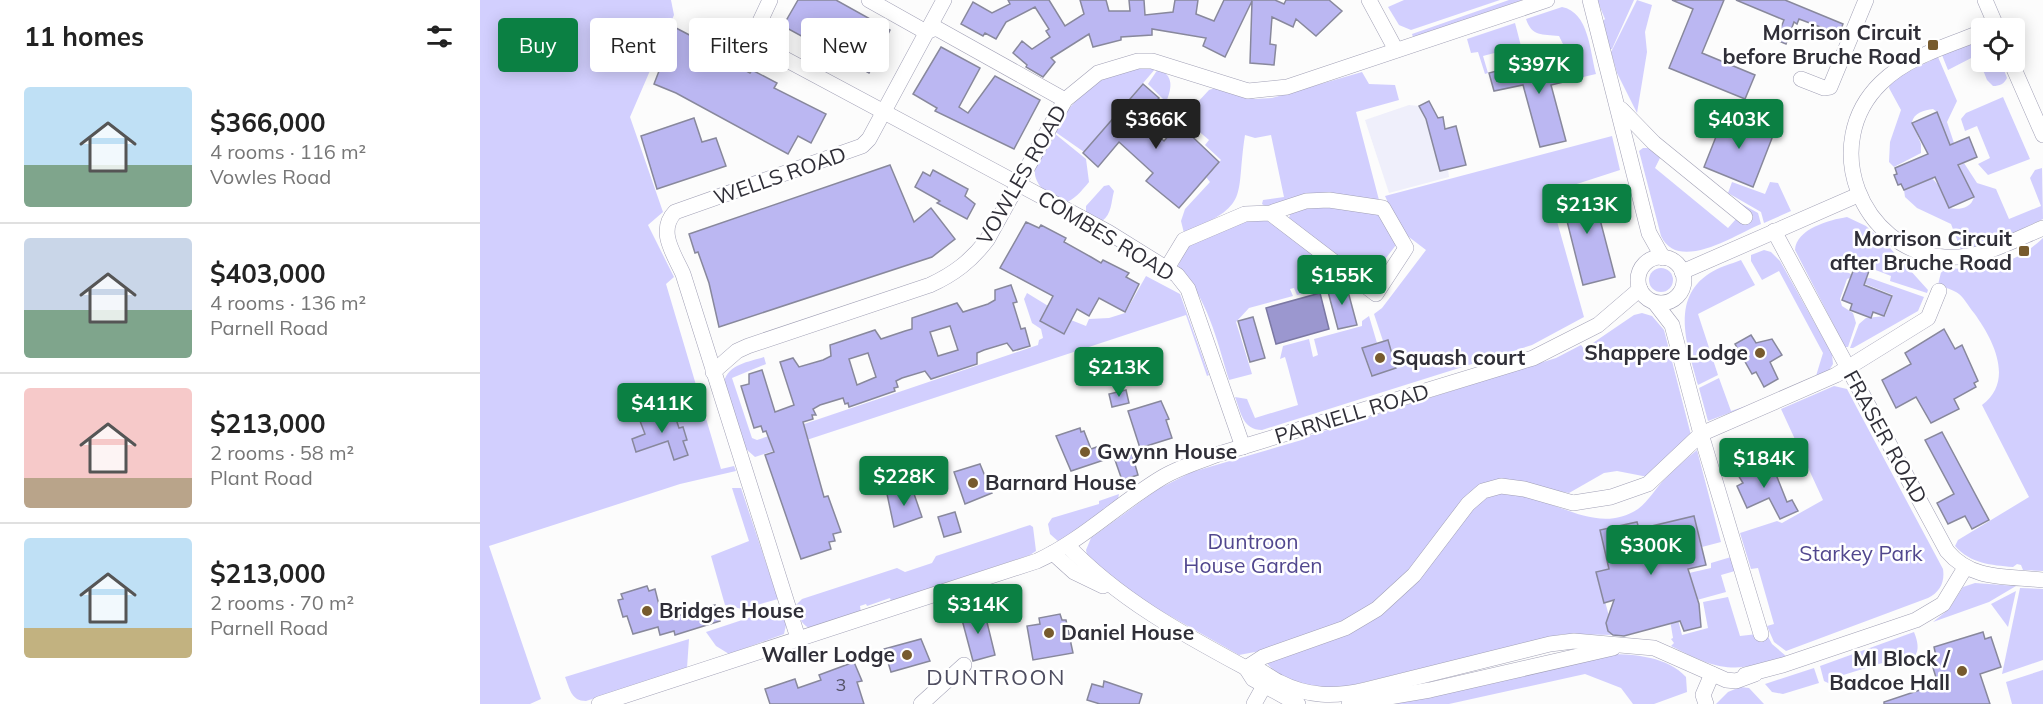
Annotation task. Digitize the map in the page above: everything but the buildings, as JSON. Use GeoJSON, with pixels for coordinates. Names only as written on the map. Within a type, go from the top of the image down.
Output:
{"type":"FeatureCollection","features":[{"type":"Feature","properties":{"kind":"street","name":"COMBES ROAD"},"geometry":{"type":"LineString","coordinates":[[770,0],[756,30],[760,42],[772,52],[1108,232],[1167,268],[1188,289],[1243,447]]}},
{"type":"Feature","properties":{"kind":"street"},"geometry":{"type":"LineString","coordinates":[[869,0],[926,32],[936,28],[1065,100]]}},
{"type":"Feature","properties":{"kind":"street","name":"WELLS ROAD"},"geometry":{"type":"LineString","coordinates":[[713,372],[682,274],[665,234],[669,218],[675,212],[854,150],[869,139],[944,0]]}},
{"type":"Feature","properties":{"kind":"street"},"geometry":{"type":"LineString","coordinates":[[1369,0],[1396,50]]}},
{"type":"Feature","properties":{"kind":"street","name":"VOWLES ROAD"},"geometry":{"type":"LineString","coordinates":[[713,372],[736,351],[930,285],[954,273],[977,254],[987,240],[1065,100],[1098,73],[1138,61],[1166,64],[1248,92],[1287,87],[1546,0]]}},
{"type":"Feature","properties":{"kind":"street"},"geometry":{"type":"LineString","coordinates":[[1590,0],[1649,232],[1663,258],[1677,265],[1682,272],[1684,280],[1672,325]]}},
{"type":"Feature","properties":{"kind":"street"},"geometry":{"type":"LineString","coordinates":[[1801,79],[1824,88],[1830,87],[1866,0]]}},
{"type":"Feature","properties":{"kind":"street"},"geometry":{"type":"LineString","coordinates":[[1985,0],[1991,18]]}},
{"type":"Feature","properties":{"kind":"street"},"geometry":{"type":"LineString","coordinates":[[1971,37],[1902,66],[1872,92],[1860,114],[1852,137],[1852,171],[1858,195],[1873,219],[1892,237],[1913,249],[1936,256],[1961,258],[1982,254],[2043,228]]}},
{"type":"Feature","properties":{"kind":"street"},"geometry":{"type":"LineString","coordinates":[[2018,72],[2037,107],[2042,131]]}},
{"type":"Feature","properties":{"kind":"street"},"geometry":{"type":"LineString","coordinates":[[1618,106],[1654,143],[1745,217]]}},
{"type":"Feature","properties":{"kind":"street"},"geometry":{"type":"LineString","coordinates":[[1682,272],[1858,195]]}},
{"type":"Feature","properties":{"kind":"street"},"geometry":{"type":"LineString","coordinates":[[1167,268],[1184,240],[1245,214],[1270,213],[1306,201],[1329,200],[1383,208],[1406,248],[1376,294],[1270,213]]}},
{"type":"Feature","properties":{"kind":"street","name":"FRASER ROAD"},"geometry":{"type":"LineString","coordinates":[[1774,231],[1947,551],[1965,568],[1995,577],[2043,579]]}},
{"type":"Feature","properties":{"kind":"street"},"geometry":{"type":"LineString","coordinates":[[1649,232],[1639,273],[1640,289],[1648,300],[1655,303],[1672,325],[1701,434],[1761,634]]}},
{"type":"Feature","properties":{"kind":"street"},"geometry":{"type":"LineString","coordinates":[[1639,273],[1647,262],[1663,258]]}},
{"type":"Feature","properties":{"kind":"street","name":"PARNELL ROAD"},"geometry":{"type":"LineString","coordinates":[[599,704],[617,701],[798,638],[1005,572],[1060,549],[1166,476],[1195,462],[1533,358],[1598,325],[1640,289]]}},
{"type":"Feature","properties":{"kind":"street"},"geometry":{"type":"LineString","coordinates":[[1246,668],[1263,657],[1322,638],[1372,613],[1414,575],[1468,504],[1483,491],[1501,486],[1574,503],[1611,497],[1648,484],[1701,434],[1836,375],[1928,318],[1939,291]]}},
{"type":"Feature","properties":{"kind":"street"},"geometry":{"type":"LineString","coordinates":[[1655,303],[1673,300],[1679,295]]}},
{"type":"Feature","properties":{"kind":"street"},"geometry":{"type":"LineString","coordinates":[[713,372],[798,638]]}},
{"type":"Feature","properties":{"kind":"street"},"geometry":{"type":"LineString","coordinates":[[1060,549],[1117,592],[1188,637],[1246,668],[1260,670],[1275,692],[1298,704]]}},
{"type":"Feature","properties":{"kind":"street"},"geometry":{"type":"LineString","coordinates":[[1254,704],[1275,692],[1334,696],[1560,642],[1628,645],[1665,652],[1712,674],[1736,681],[1923,617],[1943,604],[1965,568]]}},
{"type":"Feature","properties":{"kind":"street"},"geometry":{"type":"LineString","coordinates":[[1349,704],[1430,690],[1628,645]]}},
{"type":"Feature","properties":{"kind":"street"},"geometry":{"type":"LineString","coordinates":[[921,704],[964,665]]}},
{"type":"Feature","properties":{"kind":"street"},"geometry":{"type":"LineString","coordinates":[[1706,704],[1703,695],[1712,674]]}},
{"type":"Feature","properties":{"kind":"shaded area"},"geometry":{"type":"Polygon","coordinates":[[[1429,101],[1438,118],[1443,117],[1445,129],[1456,126],[1465,165],[1448,169],[1449,177],[1389,193],[1365,120],[1409,105],[1419,106],[1429,101]]]}},
{"type":"Feature","properties":{"kind":"shaded area"},"geometry":{"type":"Polygon","coordinates":[[[1320,293],[1329,329],[1276,344],[1266,308],[1320,293]]]}},
{"type":"Feature","properties":{"kind":"green space"},"geometry":{"type":"Polygon","coordinates":[[[480,0],[671,0],[673,18],[590,18],[590,72],[649,72],[630,117],[663,212],[648,225],[674,277],[666,284],[721,469],[734,466],[736,471],[680,484],[489,546],[541,699],[530,704],[480,704],[480,0]]]}},
{"type":"Feature","properties":{"kind":"green space"},"geometry":{"type":"Polygon","coordinates":[[[1404,0],[1500,0],[1411,30],[1399,25],[1388,7],[1404,0]]]}},
{"type":"Feature","properties":{"kind":"green space"},"geometry":{"type":"Polygon","coordinates":[[[1509,0],[1523,0],[1413,37],[1412,34],[1509,0]]]}},
{"type":"Feature","properties":{"kind":"green space"},"geometry":{"type":"Polygon","coordinates":[[[1597,0],[1634,0],[1612,49],[1610,49],[1603,21],[1605,19],[1597,0]]]}},
{"type":"Feature","properties":{"kind":"green space"},"geometry":{"type":"Polygon","coordinates":[[[1637,0],[1652,5],[1645,32],[1647,52],[1637,113],[1617,73],[1611,52],[1637,0]]]}},
{"type":"Feature","properties":{"kind":"green space"},"geometry":{"type":"Polygon","coordinates":[[[1562,7],[1578,16],[1583,25],[1590,44],[1596,74],[1579,78],[1569,45],[1564,46],[1559,36],[1538,34],[1528,25],[1526,19],[1562,7]]]}},
{"type":"Feature","properties":{"kind":"green space"},"geometry":{"type":"Polygon","coordinates":[[[1515,23],[1521,46],[1483,56],[1488,73],[1485,74],[1478,52],[1471,53],[1467,39],[1515,23]]]}},
{"type":"Feature","properties":{"kind":"green space"},"geometry":{"type":"Polygon","coordinates":[[[1971,44],[1971,58],[1948,70],[1942,55],[1971,44]]]}},
{"type":"Feature","properties":{"kind":"green space"},"geometry":{"type":"Polygon","coordinates":[[[1938,57],[1957,101],[1947,122],[1954,143],[1950,145],[1937,112],[1933,109],[1923,111],[1915,116],[1912,122],[1921,144],[1921,153],[1894,167],[1889,162],[1890,142],[1901,110],[1889,88],[1891,80],[1938,57]]]}},
{"type":"Feature","properties":{"kind":"green space"},"geometry":{"type":"Polygon","coordinates":[[[1156,68],[1084,152],[1054,131],[1072,105],[1096,84],[1124,70],[1156,68]]]}},
{"type":"Feature","properties":{"kind":"green space"},"geometry":{"type":"Polygon","coordinates":[[[1158,69],[1167,75],[1170,82],[1170,92],[1166,102],[1148,84],[1158,69]]]}},
{"type":"Feature","properties":{"kind":"green space"},"geometry":{"type":"Polygon","coordinates":[[[1362,72],[1369,84],[1395,85],[1399,100],[1356,112],[1379,200],[1265,206],[1262,204],[1263,200],[1284,197],[1271,135],[1255,138],[1245,135],[1239,186],[1231,206],[1206,223],[1184,233],[1181,221],[1185,209],[1210,182],[1206,177],[1221,160],[1205,145],[1209,140],[1183,118],[1209,90],[1215,88],[1255,99],[1272,98],[1362,72]]]}},
{"type":"Feature","properties":{"kind":"green space"},"geometry":{"type":"Polygon","coordinates":[[[1984,72],[2005,72],[2007,78],[2000,85],[1993,86],[1984,72]]]}},
{"type":"Feature","properties":{"kind":"green space"},"geometry":{"type":"Polygon","coordinates":[[[2003,97],[2030,159],[1988,175],[1978,164],[1990,158],[1977,126],[1965,131],[1961,119],[1966,113],[2003,97]]]}},
{"type":"Feature","properties":{"kind":"green space"},"geometry":{"type":"Polygon","coordinates":[[[1054,133],[1086,159],[1089,182],[1077,195],[1064,202],[1046,193],[1035,177],[1038,161],[1054,133]]]}},
{"type":"Feature","properties":{"kind":"green space"},"geometry":{"type":"Polygon","coordinates":[[[1612,136],[1620,170],[1549,193],[1584,317],[1532,345],[1262,430],[1247,424],[1235,397],[1247,399],[1255,418],[1298,405],[1285,357],[1280,359],[1283,346],[1309,339],[1313,357],[1318,355],[1314,339],[1362,326],[1362,321],[1369,316],[1377,343],[1362,349],[1371,376],[1396,368],[1388,340],[1383,341],[1374,314],[1382,308],[1426,250],[1401,231],[1385,196],[1612,136]]]}},
{"type":"Feature","properties":{"kind":"green space"},"geometry":{"type":"Polygon","coordinates":[[[1648,148],[1660,158],[1655,168],[1728,228],[1736,219],[1731,198],[1758,213],[1761,224],[1708,248],[1680,251],[1669,247],[1661,236],[1639,151],[1648,148]]]}},
{"type":"Feature","properties":{"kind":"green space"},"geometry":{"type":"Polygon","coordinates":[[[1964,163],[1977,183],[1996,189],[2009,219],[2041,206],[2030,178],[2035,170],[2042,168],[2043,219],[1989,245],[1961,250],[1951,224],[1917,208],[1905,197],[1904,190],[1932,178],[1939,186],[1949,208],[1960,209],[1967,206],[1974,197],[1959,166],[1964,163]]]}},
{"type":"Feature","properties":{"kind":"green space"},"geometry":{"type":"Polygon","coordinates":[[[1732,182],[1765,194],[1770,182],[1778,183],[1791,211],[1764,223],[1761,212],[1728,193],[1732,182]]]}},
{"type":"Feature","properties":{"kind":"green space"},"geometry":{"type":"Polygon","coordinates":[[[1109,185],[1114,191],[1105,218],[1102,221],[1086,214],[1086,206],[1104,186],[1109,185]]]}},
{"type":"Feature","properties":{"kind":"green space"},"geometry":{"type":"Polygon","coordinates":[[[1332,204],[1380,211],[1396,245],[1373,275],[1364,275],[1288,220],[1292,210],[1332,204]]]}},
{"type":"Feature","properties":{"kind":"green space"},"geometry":{"type":"Polygon","coordinates":[[[1262,216],[1342,272],[1346,283],[1297,295],[1294,288],[1290,289],[1293,296],[1249,308],[1236,322],[1252,374],[1229,380],[1204,306],[1178,266],[1188,245],[1202,236],[1262,216]]]}},
{"type":"Feature","properties":{"kind":"green space"},"geometry":{"type":"Polygon","coordinates":[[[1847,217],[1866,226],[1890,248],[1928,290],[1927,293],[1890,281],[1891,276],[1845,258],[1841,269],[1855,276],[1847,279],[1840,299],[1842,306],[1853,313],[1856,323],[1848,347],[1845,347],[1795,250],[1801,236],[1807,231],[1831,220],[1847,217]]]}},
{"type":"Feature","properties":{"kind":"green space"},"geometry":{"type":"Polygon","coordinates":[[[2043,238],[2043,571],[2023,570],[2021,565],[2017,564],[2013,567],[1982,562],[1968,557],[1955,546],[1958,540],[2029,497],[1982,405],[1992,395],[1997,384],[1999,372],[1994,347],[1981,323],[1963,298],[1954,291],[1938,285],[1942,268],[1970,269],[1996,265],[2020,255],[2043,238]]]}},
{"type":"Feature","properties":{"kind":"green space"},"geometry":{"type":"Polygon","coordinates":[[[1764,250],[1771,252],[1780,261],[1832,354],[1833,364],[1828,372],[1760,401],[1816,376],[1823,353],[1779,271],[1762,280],[1751,261],[1751,255],[1764,250]]]}},
{"type":"Feature","properties":{"kind":"green space"},"geometry":{"type":"Polygon","coordinates":[[[1741,260],[1755,285],[1698,314],[1718,375],[1698,385],[1685,324],[1689,296],[1697,284],[1710,273],[1741,260]]]}},
{"type":"Feature","properties":{"kind":"green space"},"geometry":{"type":"Polygon","coordinates":[[[1661,268],[1666,269],[1672,275],[1672,285],[1666,291],[1661,292],[1656,291],[1650,285],[1649,280],[1650,275],[1656,269],[1661,268]]]}},
{"type":"Feature","properties":{"kind":"green space"},"geometry":{"type":"Polygon","coordinates":[[[1146,276],[1180,294],[1209,375],[1207,376],[1186,315],[755,457],[746,449],[724,382],[734,367],[764,357],[766,364],[732,378],[752,438],[757,440],[1038,345],[1039,340],[1043,338],[1041,329],[1032,323],[1024,299],[1027,293],[1071,320],[1086,326],[1089,319],[1109,318],[1125,313],[1146,276]]]}},
{"type":"Feature","properties":{"kind":"green space"},"geometry":{"type":"Polygon","coordinates":[[[1870,278],[1924,297],[1918,311],[1850,348],[1859,324],[1866,318],[1885,316],[1893,295],[1860,282],[1861,279],[1870,278]]]}},
{"type":"Feature","properties":{"kind":"green space","name":"Duntroon House Garden"},"geometry":{"type":"Polygon","coordinates":[[[1642,313],[1652,316],[1664,330],[1692,439],[1648,477],[1617,471],[1604,473],[1569,493],[1498,480],[1430,547],[1381,601],[1360,615],[1276,648],[1239,655],[1133,595],[1088,560],[1086,550],[1091,538],[1158,489],[1192,472],[1305,439],[1305,437],[1556,358],[1581,345],[1584,349],[1634,315],[1642,313]]]}},
{"type":"Feature","properties":{"kind":"green space"},"geometry":{"type":"Polygon","coordinates":[[[1719,378],[1731,411],[1758,402],[1708,421],[1699,388],[1719,378]]]}},
{"type":"Feature","properties":{"kind":"green space","name":"Starkey Park"},"geometry":{"type":"Polygon","coordinates":[[[1834,386],[1847,389],[1943,569],[1943,578],[1939,590],[1928,598],[1786,651],[1774,642],[1767,626],[1774,624],[1758,568],[1751,569],[1740,533],[1777,521],[1782,523],[1823,500],[1781,409],[1834,386]]]}},
{"type":"Feature","properties":{"kind":"green space"},"geometry":{"type":"Polygon","coordinates":[[[1697,450],[1721,542],[1702,547],[1694,516],[1656,525],[1663,551],[1645,556],[1637,522],[1600,530],[1609,569],[1597,572],[1609,616],[1608,631],[1615,635],[1563,634],[1336,689],[1308,685],[1289,679],[1280,675],[1266,662],[1360,624],[1487,495],[1507,493],[1601,519],[1620,517],[1642,506],[1669,474],[1697,450]]]}},
{"type":"Feature","properties":{"kind":"green space"},"geometry":{"type":"Polygon","coordinates":[[[732,488],[741,488],[778,599],[742,609],[725,605],[711,556],[749,541],[732,488]]]}},
{"type":"Feature","properties":{"kind":"green space"},"geometry":{"type":"Polygon","coordinates":[[[1119,494],[1118,499],[1059,542],[1050,534],[1048,524],[1052,518],[1099,504],[1099,501],[1119,494]]]}},
{"type":"Feature","properties":{"kind":"green space"},"geometry":{"type":"Polygon","coordinates":[[[1030,525],[1033,527],[1036,551],[1030,555],[891,601],[890,598],[867,606],[866,604],[860,606],[861,612],[809,628],[801,621],[796,605],[802,599],[897,568],[905,572],[932,563],[936,556],[1030,525]]]}},
{"type":"Feature","properties":{"kind":"green space"},"geometry":{"type":"Polygon","coordinates":[[[1731,557],[1735,571],[1721,575],[1726,592],[1697,600],[1689,573],[1711,568],[1711,563],[1731,557]]]}},
{"type":"Feature","properties":{"kind":"green space"},"geometry":{"type":"Polygon","coordinates":[[[1975,583],[2016,586],[1989,602],[1933,622],[1949,609],[1963,587],[1975,583]]]}},
{"type":"Feature","properties":{"kind":"green space"},"geometry":{"type":"Polygon","coordinates":[[[2020,588],[2043,589],[2043,660],[2002,674],[2020,588]]]}},
{"type":"Feature","properties":{"kind":"green space"},"geometry":{"type":"Polygon","coordinates":[[[2016,591],[2008,627],[1991,604],[2016,591]]]}},
{"type":"Feature","properties":{"kind":"green space"},"geometry":{"type":"Polygon","coordinates":[[[1728,597],[1740,636],[1766,633],[1772,644],[1786,656],[1753,666],[1727,667],[1702,661],[1671,646],[1674,643],[1671,639],[1673,638],[1669,614],[1676,612],[1682,635],[1708,628],[1703,602],[1728,597]]]}},
{"type":"Feature","properties":{"kind":"green space"},"geometry":{"type":"Polygon","coordinates":[[[781,607],[786,625],[784,634],[729,654],[716,646],[706,632],[781,607]]]}},
{"type":"Feature","properties":{"kind":"green space"},"geometry":{"type":"Polygon","coordinates":[[[1914,632],[1917,651],[1910,660],[1905,656],[1840,676],[1834,686],[1824,681],[1820,666],[1914,632]]]}},
{"type":"Feature","properties":{"kind":"green space"},"geometry":{"type":"Polygon","coordinates":[[[689,639],[687,668],[586,701],[574,697],[565,677],[689,639]]]}},
{"type":"Feature","properties":{"kind":"green space"},"geometry":{"type":"Polygon","coordinates":[[[1609,654],[1640,656],[1670,665],[1686,677],[1687,692],[1654,704],[1633,704],[1621,688],[1585,674],[1449,704],[1395,704],[1394,702],[1609,654]]]}},
{"type":"Feature","properties":{"kind":"green space"},"geometry":{"type":"Polygon","coordinates":[[[1814,668],[1819,683],[1783,694],[1772,692],[1765,684],[1814,668]]]}},
{"type":"Feature","properties":{"kind":"green space"},"geometry":{"type":"Polygon","coordinates":[[[2043,670],[2043,704],[2012,704],[2006,682],[2043,670]]]}},
{"type":"Feature","properties":{"kind":"green space"},"geometry":{"type":"Polygon","coordinates":[[[1740,687],[1749,688],[1764,704],[1716,704],[1728,692],[1740,687]]]}},
{"type":"Feature","properties":{"kind":"place","name":"Morrison Circuit before Bruche Road"},"geometry":{"type":"Point","coordinates":[1933,45]}},
{"type":"Feature","properties":{"kind":"place","name":"Morrison Circuit after Bruche Road"},"geometry":{"type":"Point","coordinates":[2024,251]}},
{"type":"Feature","properties":{"kind":"place","name":"Shappere Lodge"},"geometry":{"type":"Point","coordinates":[1760,353]}},
{"type":"Feature","properties":{"kind":"place","name":"Squash court"},"geometry":{"type":"Point","coordinates":[1380,358]}},
{"type":"Feature","properties":{"kind":"place","name":"Gwynn House"},"geometry":{"type":"Point","coordinates":[1085,452]}},
{"type":"Feature","properties":{"kind":"place","name":"Barnard House"},"geometry":{"type":"Point","coordinates":[973,483]}},
{"type":"Feature","properties":{"kind":"place","name":"Bridges House"},"geometry":{"type":"Point","coordinates":[647,611]}},
{"type":"Feature","properties":{"kind":"place","name":"Daniel House"},"geometry":{"type":"Point","coordinates":[1049,633]}},
{"type":"Feature","properties":{"kind":"place","name":"Waller Lodge"},"geometry":{"type":"Point","coordinates":[907,655]}},
{"type":"Feature","properties":{"kind":"place","name":"MI Block / Badcoe Hall"},"geometry":{"type":"Point","coordinates":[1962,671]}},
{"type":"Feature","properties":{"kind":"district","name":"DUNTROON"},"geometry":{"type":"Point","coordinates":[996,677]}}]}
